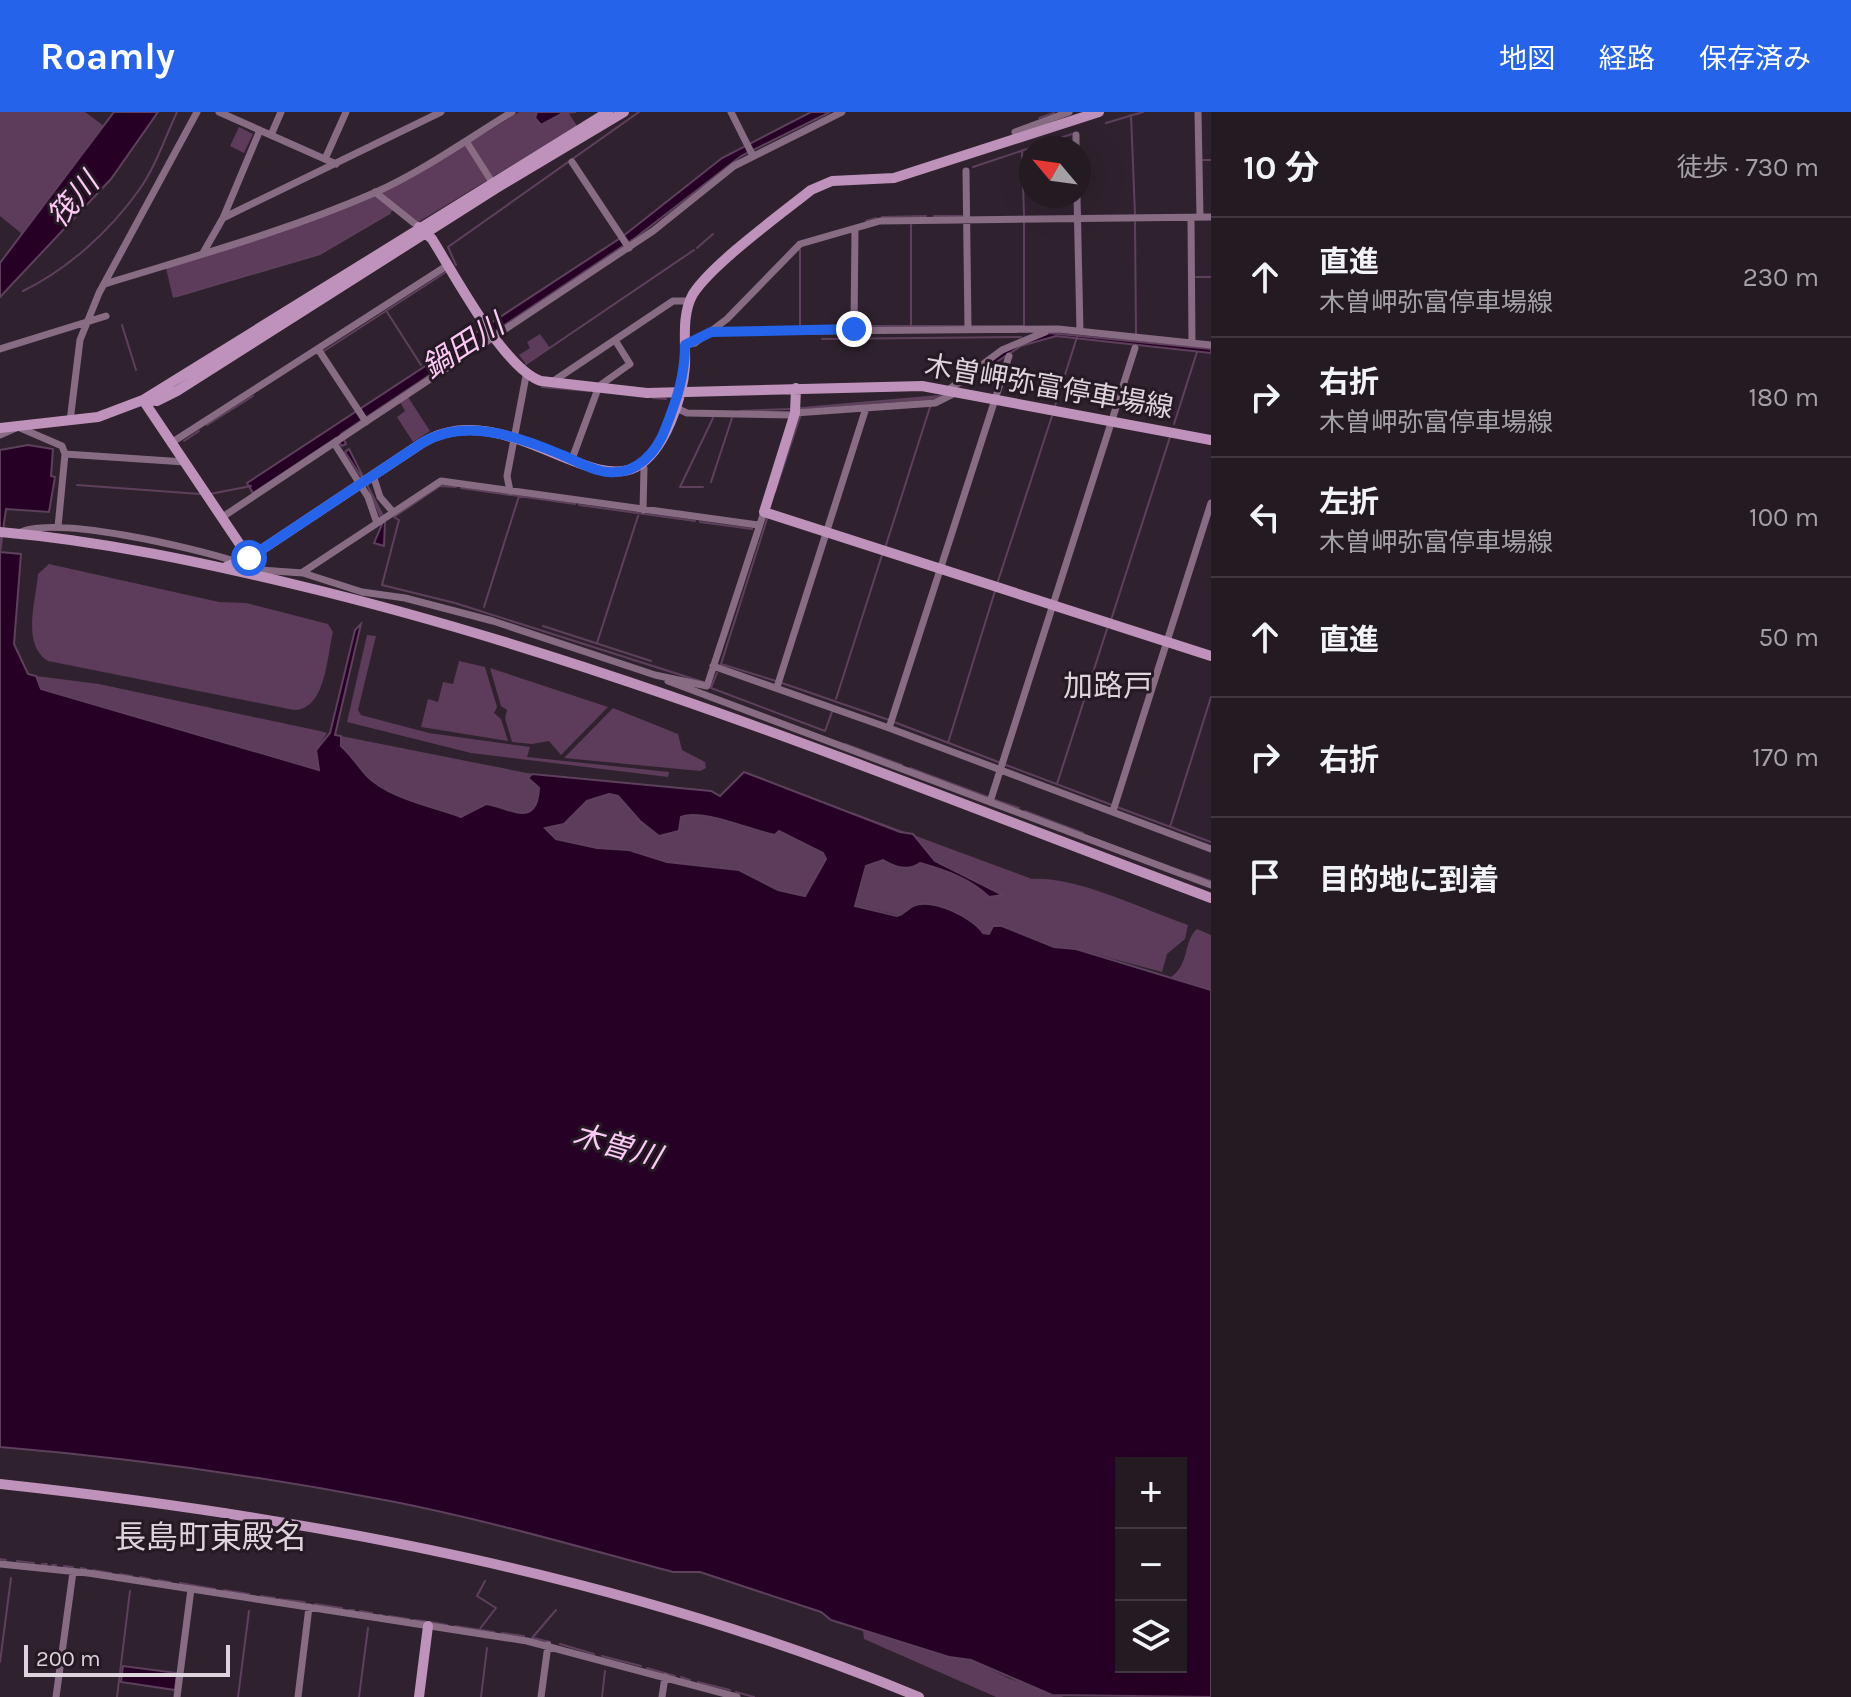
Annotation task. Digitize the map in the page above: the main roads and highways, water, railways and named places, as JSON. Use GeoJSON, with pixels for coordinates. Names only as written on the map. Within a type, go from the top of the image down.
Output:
{"type":"FeatureCollection","features":[{"type":"Feature","properties":{"kind":"water","name":"筏川"},"geometry":{"type":"Polygon","coordinates":[[[114,112],[158,112],[111,179],[0,297],[0,263],[114,112]]]}},
{"type":"Feature","properties":{"kind":"water"},"geometry":{"type":"Polygon","coordinates":[[[537,112],[576,112],[563,113],[541,125],[535,118],[537,112]]]}},
{"type":"Feature","properties":{"kind":"water"},"geometry":{"type":"Polygon","coordinates":[[[811,112],[830,112],[741,156],[635,238],[341,434],[346,444],[342,446],[336,438],[253,493],[247,483],[622,237],[722,158],[811,112]]]}},
{"type":"Feature","properties":{"kind":"water"},"geometry":{"type":"Polygon","coordinates":[[[1049,333],[1211,349],[1211,353],[1056,336],[1021,346],[941,398],[791,409],[939,396],[1004,351],[1049,333]]]}},
{"type":"Feature","properties":{"kind":"water"},"geometry":{"type":"Polygon","coordinates":[[[28,445],[53,449],[51,476],[55,477],[49,512],[6,509],[0,552],[0,450],[28,445]]]}},
{"type":"Feature","properties":{"kind":"water"},"geometry":{"type":"Polygon","coordinates":[[[349,449],[385,520],[384,546],[374,543],[383,522],[368,487],[345,452],[349,449]]]}},
{"type":"Feature","properties":{"kind":"water","name":"木曽川"},"geometry":{"type":"Polygon","coordinates":[[[0,552],[21,554],[14,644],[28,674],[36,676],[41,689],[319,770],[316,750],[330,733],[355,630],[361,624],[335,735],[341,736],[341,746],[366,775],[386,790],[461,817],[486,804],[520,813],[533,809],[539,788],[528,778],[532,774],[711,791],[720,796],[744,772],[900,832],[913,834],[935,861],[1003,895],[989,897],[966,880],[920,863],[902,868],[883,860],[866,866],[855,906],[897,916],[913,906],[931,904],[963,916],[983,933],[989,934],[993,926],[1002,926],[1054,947],[1076,949],[1211,990],[1211,1697],[1052,1695],[971,1660],[949,1657],[831,1620],[821,1612],[700,1572],[673,1572],[533,1534],[390,1501],[244,1476],[0,1447],[0,552]],[[609,794],[587,801],[564,824],[545,828],[556,839],[597,848],[629,850],[667,862],[739,870],[778,890],[805,896],[826,859],[823,853],[779,831],[775,835],[701,815],[681,817],[679,831],[659,836],[640,821],[618,796],[609,794]]]}},
{"type":"Feature","properties":{"kind":"water"},"geometry":{"type":"Polygon","coordinates":[[[123,1666],[177,1673],[175,1690],[121,1682],[123,1666]]]}},
{"type":"Feature","properties":{"kind":"waterway"},"geometry":{"type":"LineString","coordinates":[[23,291],[72,260],[115,220],[145,181],[177,112]]}},
{"type":"Feature","properties":{"kind":"waterway"},"geometry":{"type":"LineString","coordinates":[[456,265],[448,247],[639,112]]}},
{"type":"Feature","properties":{"kind":"waterway"},"geometry":{"type":"LineString","coordinates":[[1106,123],[1143,112]]}},
{"type":"Feature","properties":{"kind":"waterway"},"geometry":{"type":"LineString","coordinates":[[1039,118],[1054,113]]}},
{"type":"Feature","properties":{"kind":"waterway"},"geometry":{"type":"LineString","coordinates":[[1131,115],[1135,214]]}},
{"type":"Feature","properties":{"kind":"waterway"},"geometry":{"type":"LineString","coordinates":[[973,167],[1072,134]]}},
{"type":"Feature","properties":{"kind":"waterway"},"geometry":{"type":"LineString","coordinates":[[1203,160],[1211,160]]}},
{"type":"Feature","properties":{"kind":"waterway"},"geometry":{"type":"LineString","coordinates":[[1024,208],[1024,215]]}},
{"type":"Feature","properties":{"kind":"waterway"},"geometry":{"type":"LineString","coordinates":[[177,296],[320,254],[390,213]]}},
{"type":"Feature","properties":{"kind":"waterway"},"geometry":{"type":"LineString","coordinates":[[882,217],[926,216]]}},
{"type":"Feature","properties":{"kind":"waterway"},"geometry":{"type":"LineString","coordinates":[[934,216],[962,216]]}},
{"type":"Feature","properties":{"kind":"waterway"},"geometry":{"type":"LineString","coordinates":[[866,221],[876,218]]}},
{"type":"Feature","properties":{"kind":"waterway"},"geometry":{"type":"LineString","coordinates":[[1135,222],[1136,335]]}},
{"type":"Feature","properties":{"kind":"waterway"},"geometry":{"type":"LineString","coordinates":[[972,326],[1024,326],[1024,223]]}},
{"type":"Feature","properties":{"kind":"waterway"},"geometry":{"type":"LineString","coordinates":[[911,225],[911,326]]}},
{"type":"Feature","properties":{"kind":"waterway"},"geometry":{"type":"LineString","coordinates":[[697,248],[713,234]]}},
{"type":"Feature","properties":{"kind":"waterway"},"geometry":{"type":"LineString","coordinates":[[526,364],[694,250]]}},
{"type":"Feature","properties":{"kind":"waterway"},"geometry":{"type":"LineString","coordinates":[[800,250],[800,327],[850,326]]}},
{"type":"Feature","properties":{"kind":"waterway"},"geometry":{"type":"LineString","coordinates":[[324,351],[446,272]]}},
{"type":"Feature","properties":{"kind":"waterway"},"geometry":{"type":"LineString","coordinates":[[1196,277],[1211,277]]}},
{"type":"Feature","properties":{"kind":"waterway"},"geometry":{"type":"LineString","coordinates":[[387,312],[421,365]]}},
{"type":"Feature","properties":{"kind":"waterway"},"geometry":{"type":"LineString","coordinates":[[122,325],[136,370]]}},
{"type":"Feature","properties":{"kind":"waterway"},"geometry":{"type":"LineString","coordinates":[[858,326],[964,326]]}},
{"type":"Feature","properties":{"kind":"waterway"},"geometry":{"type":"LineString","coordinates":[[822,339],[1021,337]]}},
{"type":"Feature","properties":{"kind":"waterway"},"geometry":{"type":"LineString","coordinates":[[1055,406],[1077,337]]}},
{"type":"Feature","properties":{"kind":"waterway"},"geometry":{"type":"LineString","coordinates":[[1174,424],[1197,352]]}},
{"type":"Feature","properties":{"kind":"waterway"},"geometry":{"type":"LineString","coordinates":[[542,387],[589,391]]}},
{"type":"Feature","properties":{"kind":"waterway"},"geometry":{"type":"LineString","coordinates":[[207,425],[253,396]]}},
{"type":"Feature","properties":{"kind":"waterway"},"geometry":{"type":"LineString","coordinates":[[653,398],[666,399]]}},
{"type":"Feature","properties":{"kind":"waterway"},"geometry":{"type":"LineString","coordinates":[[886,545],[930,407]]}},
{"type":"Feature","properties":{"kind":"waterway"},"geometry":{"type":"LineString","coordinates":[[740,411],[790,409]]}},
{"type":"Feature","properties":{"kind":"waterway"},"geometry":{"type":"LineString","coordinates":[[775,492],[801,414]]}},
{"type":"Feature","properties":{"kind":"waterway"},"geometry":{"type":"LineString","coordinates":[[998,581],[1052,416]]}},
{"type":"Feature","properties":{"kind":"waterway"},"geometry":{"type":"LineString","coordinates":[[703,487],[680,487],[713,418]]}},
{"type":"Feature","properties":{"kind":"waterway"},"geometry":{"type":"LineString","coordinates":[[711,482],[732,418]]}},
{"type":"Feature","properties":{"kind":"waterway"},"geometry":{"type":"LineString","coordinates":[[184,441],[199,431]]}},
{"type":"Feature","properties":{"kind":"waterway"},"geometry":{"type":"LineString","coordinates":[[1111,620],[1170,437]]}},
{"type":"Feature","properties":{"kind":"waterway","name":"鍋田川"},"geometry":{"type":"LineString","coordinates":[[77,485],[200,494]]}},
{"type":"Feature","properties":{"kind":"waterway","name":"鍋田川"},"geometry":{"type":"LineString","coordinates":[[210,494],[251,486]]}},
{"type":"Feature","properties":{"kind":"waterway"},"geometry":{"type":"LineString","coordinates":[[456,487],[440,486],[394,517],[399,520],[382,585],[455,603],[703,682]]}},
{"type":"Feature","properties":{"kind":"waterway"},"geometry":{"type":"LineString","coordinates":[[461,488],[575,504]]}},
{"type":"Feature","properties":{"kind":"waterway"},"geometry":{"type":"LineString","coordinates":[[484,607],[519,496]]}},
{"type":"Feature","properties":{"kind":"waterway"},"geometry":{"type":"LineString","coordinates":[[579,505],[695,521]]}},
{"type":"Feature","properties":{"kind":"waterway"},"geometry":{"type":"LineString","coordinates":[[597,643],[639,513]]}},
{"type":"Feature","properties":{"kind":"waterway"},"geometry":{"type":"LineString","coordinates":[[767,519],[721,664],[776,681]]}},
{"type":"Feature","properties":{"kind":"waterway"},"geometry":{"type":"LineString","coordinates":[[700,522],[752,529]]}},
{"type":"Feature","properties":{"kind":"waterway"},"geometry":{"type":"LineString","coordinates":[[836,699],[882,555]]}},
{"type":"Feature","properties":{"kind":"waterway"},"geometry":{"type":"LineString","coordinates":[[948,743],[995,591]]}},
{"type":"Feature","properties":{"kind":"waterway"},"geometry":{"type":"LineString","coordinates":[[543,626],[651,661]]}},
{"type":"Feature","properties":{"kind":"waterway"},"geometry":{"type":"LineString","coordinates":[[1057,784],[1107,629]]}},
{"type":"Feature","properties":{"kind":"waterway"},"geometry":{"type":"LineString","coordinates":[[717,673],[711,688],[825,731],[832,712]]}},
{"type":"Feature","properties":{"kind":"waterway"},"geometry":{"type":"LineString","coordinates":[[782,683],[889,720]]}},
{"type":"Feature","properties":{"kind":"waterway"},"geometry":{"type":"LineString","coordinates":[[1170,827],[1211,697]]}},
{"type":"Feature","properties":{"kind":"waterway"},"geometry":{"type":"LineString","coordinates":[[894,722],[1001,763]]}},
{"type":"Feature","properties":{"kind":"waterway"},"geometry":{"type":"LineString","coordinates":[[845,744],[902,765]]}},
{"type":"Feature","properties":{"kind":"waterway"},"geometry":{"type":"LineString","coordinates":[[1006,765],[1112,805]]}},
{"type":"Feature","properties":{"kind":"waterway"},"geometry":{"type":"LineString","coordinates":[[910,768],[988,797]]}},
{"type":"Feature","properties":{"kind":"waterway"},"geometry":{"type":"LineString","coordinates":[[995,800],[1019,808]]}},
{"type":"Feature","properties":{"kind":"waterway"},"geometry":{"type":"LineString","coordinates":[[1117,807],[1211,842]]}},
{"type":"Feature","properties":{"kind":"waterway"},"geometry":{"type":"LineString","coordinates":[[1025,811],[1083,833]]}},
{"type":"Feature","properties":{"kind":"waterway"},"geometry":{"type":"LineString","coordinates":[[1189,873],[1211,881]]}},
{"type":"Feature","properties":{"kind":"waterway"},"geometry":{"type":"LineString","coordinates":[[0,1559],[6,1560]]}},
{"type":"Feature","properties":{"kind":"waterway"},"geometry":{"type":"LineString","coordinates":[[17,1561],[34,1563]]}},
{"type":"Feature","properties":{"kind":"waterway"},"geometry":{"type":"LineString","coordinates":[[42,1564],[47,1564]]}},
{"type":"Feature","properties":{"kind":"waterway"},"geometry":{"type":"LineString","coordinates":[[64,1566],[73,1567]]}},
{"type":"Feature","properties":{"kind":"waterway"},"geometry":{"type":"LineString","coordinates":[[81,1568],[86,1569]]}},
{"type":"Feature","properties":{"kind":"waterway"},"geometry":{"type":"LineString","coordinates":[[93,1570],[111,1573]]}},
{"type":"Feature","properties":{"kind":"waterway"},"geometry":{"type":"LineString","coordinates":[[120,1574],[132,1576]]}},
{"type":"Feature","properties":{"kind":"waterway"},"geometry":{"type":"LineString","coordinates":[[140,1577],[150,1579]]}},
{"type":"Feature","properties":{"kind":"waterway"},"geometry":{"type":"LineString","coordinates":[[0,1662],[11,1578]]}},
{"type":"Feature","properties":{"kind":"waterway"},"geometry":{"type":"LineString","coordinates":[[158,1580],[170,1582]]}},
{"type":"Feature","properties":{"kind":"waterway"},"geometry":{"type":"LineString","coordinates":[[479,1630],[496,1608],[477,1596],[485,1581]]}},
{"type":"Feature","properties":{"kind":"waterway"},"geometry":{"type":"LineString","coordinates":[[180,1583],[215,1589]]}},
{"type":"Feature","properties":{"kind":"waterway"},"geometry":{"type":"LineString","coordinates":[[224,1590],[249,1594]]}},
{"type":"Feature","properties":{"kind":"waterway"},"geometry":{"type":"LineString","coordinates":[[117,1697],[130,1591]]}},
{"type":"Feature","properties":{"kind":"waterway"},"geometry":{"type":"LineString","coordinates":[[261,1596],[275,1598]]}},
{"type":"Feature","properties":{"kind":"waterway"},"geometry":{"type":"LineString","coordinates":[[278,1599],[305,1602]]}},
{"type":"Feature","properties":{"kind":"waterway"},"geometry":{"type":"LineString","coordinates":[[315,1604],[342,1608]]}},
{"type":"Feature","properties":{"kind":"waterway"},"geometry":{"type":"LineString","coordinates":[[349,1610],[354,1610]]}},
{"type":"Feature","properties":{"kind":"waterway"},"geometry":{"type":"LineString","coordinates":[[532,1638],[556,1610]]}},
{"type":"Feature","properties":{"kind":"waterway"},"geometry":{"type":"LineString","coordinates":[[238,1697],[249,1611]]}},
{"type":"Feature","properties":{"kind":"waterway"},"geometry":{"type":"LineString","coordinates":[[360,1611],[372,1613]]}},
{"type":"Feature","properties":{"kind":"waterway"},"geometry":{"type":"LineString","coordinates":[[389,1616],[409,1619]]}},
{"type":"Feature","properties":{"kind":"waterway"},"geometry":{"type":"LineString","coordinates":[[414,1620],[425,1621]]}},
{"type":"Feature","properties":{"kind":"waterway"},"geometry":{"type":"LineString","coordinates":[[431,1622],[447,1625]]}},
{"type":"Feature","properties":{"kind":"waterway"},"geometry":{"type":"LineString","coordinates":[[455,1626],[494,1632]]}},
{"type":"Feature","properties":{"kind":"waterway"},"geometry":{"type":"LineString","coordinates":[[359,1697],[368,1628]]}},
{"type":"Feature","properties":{"kind":"waterway"},"geometry":{"type":"LineString","coordinates":[[502,1633],[524,1636]]}},
{"type":"Feature","properties":{"kind":"waterway"},"geometry":{"type":"LineString","coordinates":[[533,1638],[550,1642]]}},
{"type":"Feature","properties":{"kind":"waterway"},"geometry":{"type":"LineString","coordinates":[[560,1644],[594,1654]]}},
{"type":"Feature","properties":{"kind":"waterway"},"geometry":{"type":"LineString","coordinates":[[481,1697],[487,1648]]}},
{"type":"Feature","properties":{"kind":"waterway"},"geometry":{"type":"LineString","coordinates":[[602,1656],[641,1666]]}},
{"type":"Feature","properties":{"kind":"waterway"},"geometry":{"type":"LineString","coordinates":[[647,1668],[675,1676]]}},
{"type":"Feature","properties":{"kind":"waterway"},"geometry":{"type":"LineString","coordinates":[[602,1697],[605,1671]]}},
{"type":"Feature","properties":{"kind":"waterway"},"geometry":{"type":"LineString","coordinates":[[681,1677],[690,1680]]}},
{"type":"Feature","properties":{"kind":"waterway"},"geometry":{"type":"LineString","coordinates":[[698,1682],[730,1690]]}},
{"type":"Feature","properties":{"kind":"waterway"},"geometry":{"type":"LineString","coordinates":[[736,1692],[754,1697]]}},
{"type":"Feature","properties":{"kind":"district","name":"加路戸"},"geometry":{"type":"Point","coordinates":[1108,686]}},
{"type":"Feature","properties":{"kind":"district","name":"長島町東殿名"},"geometry":{"type":"Point","coordinates":[210,1537]}}]}
